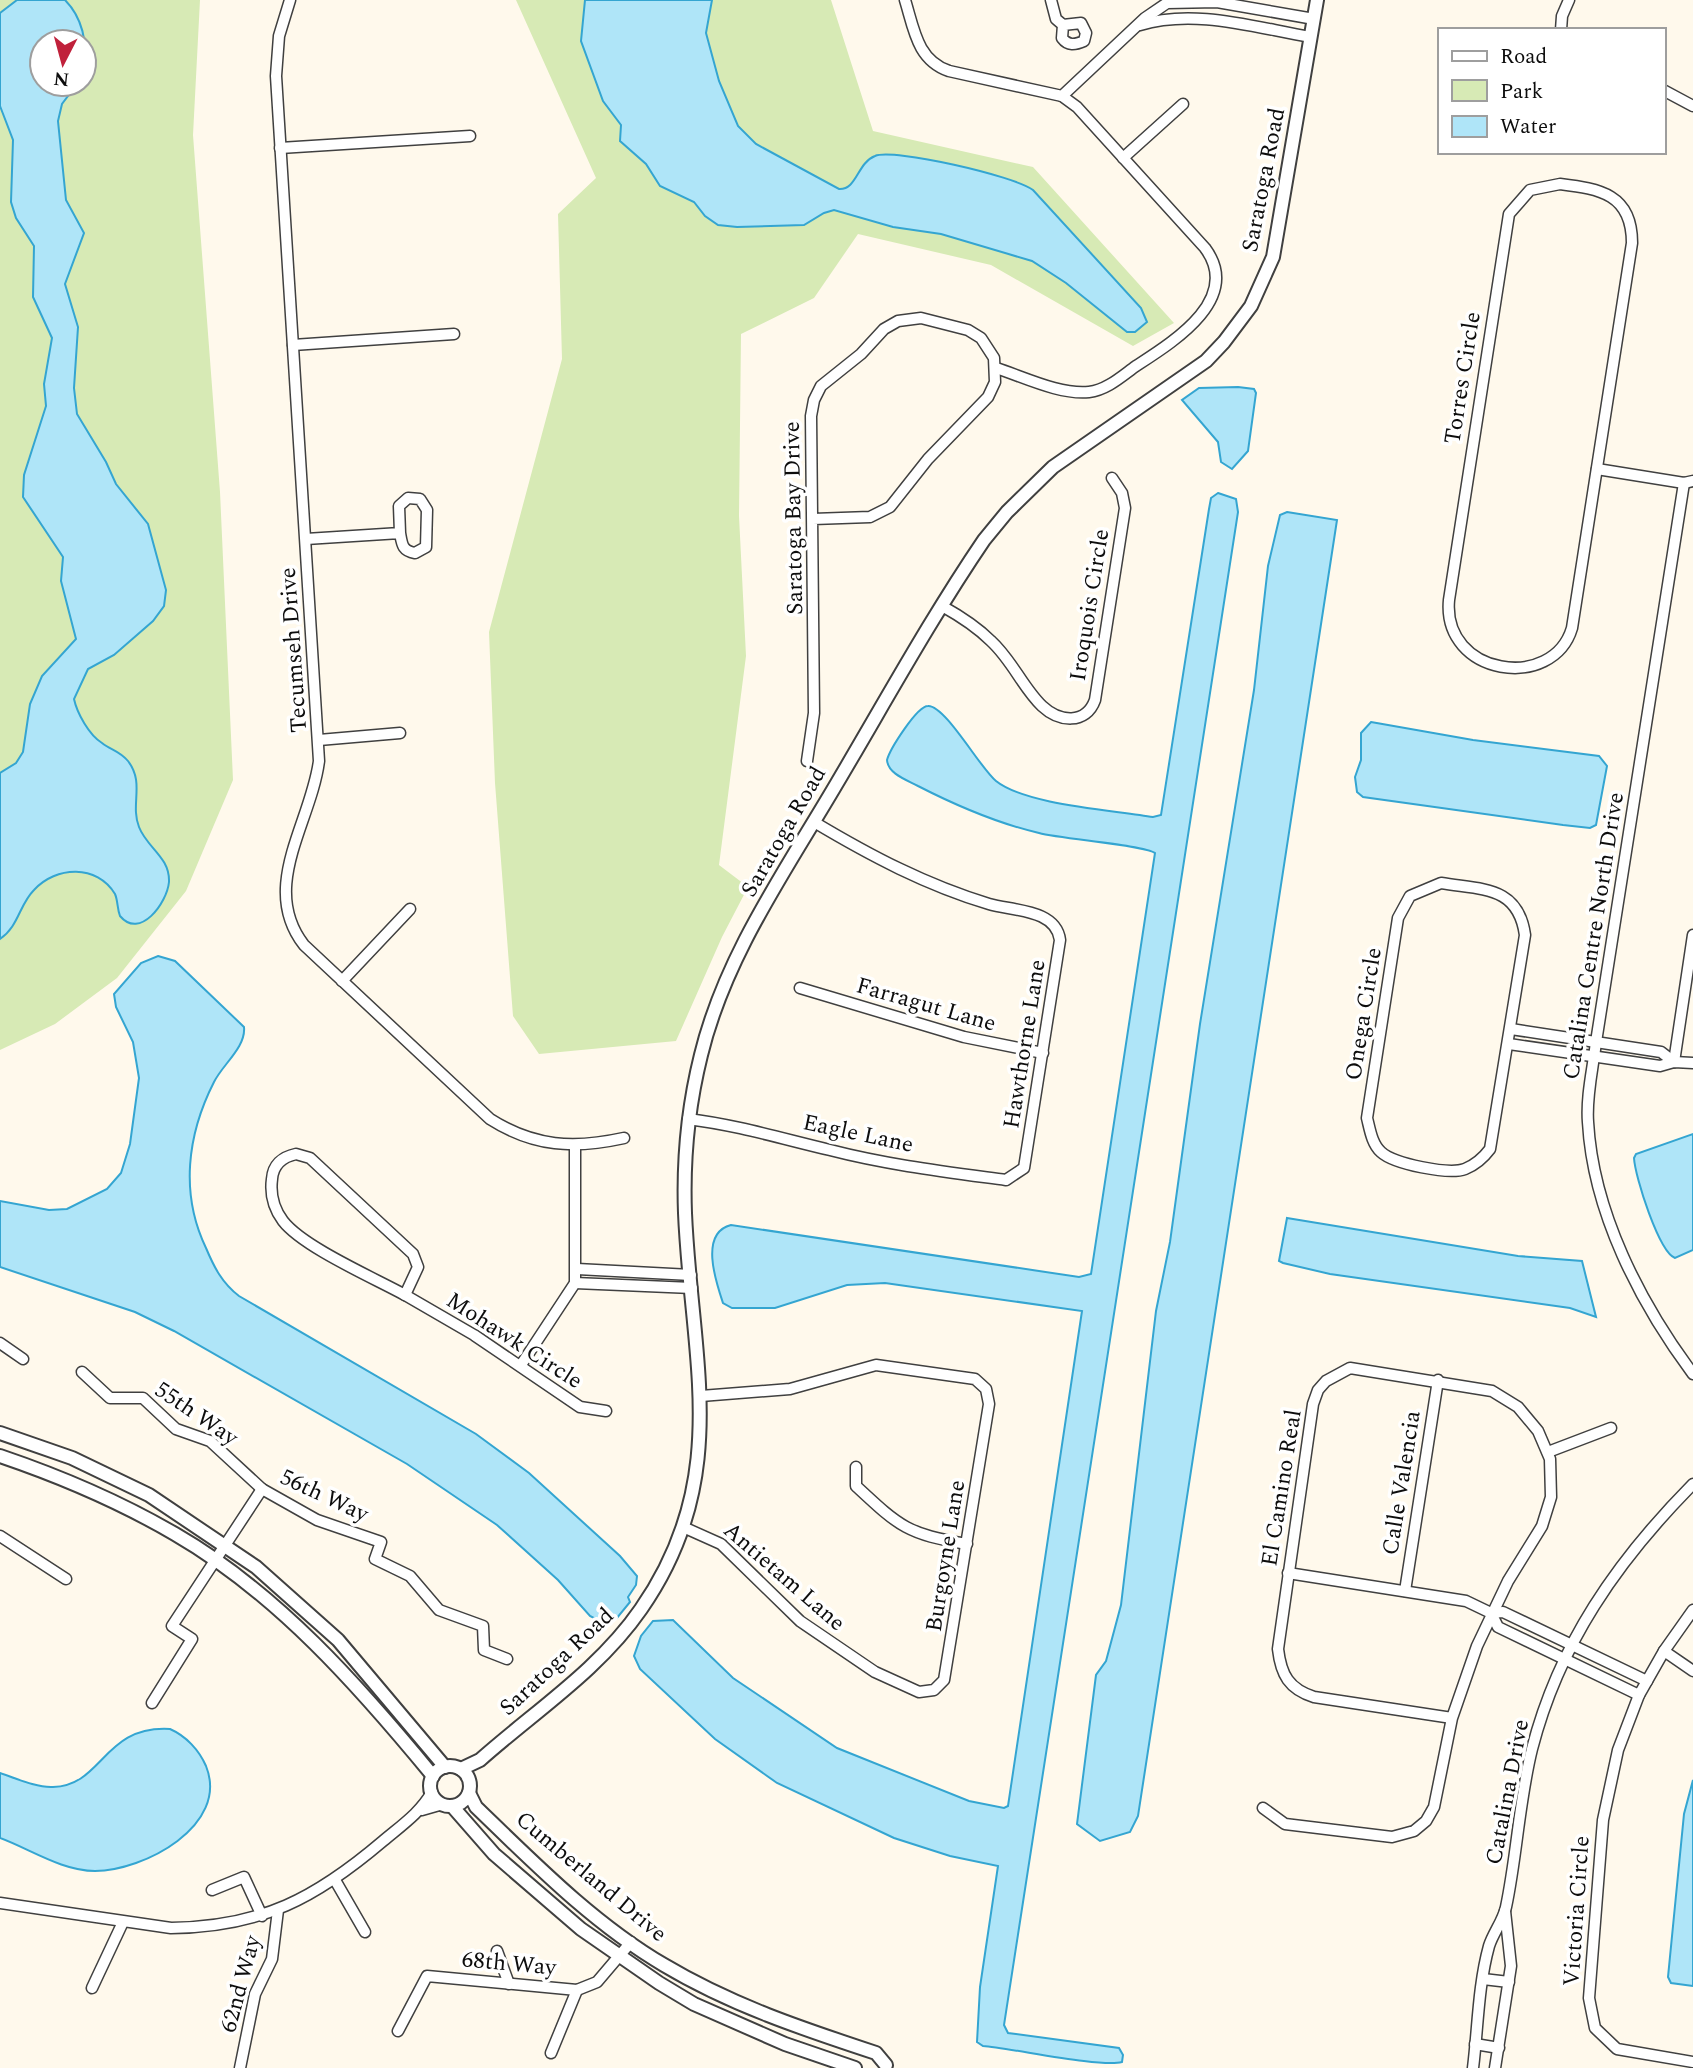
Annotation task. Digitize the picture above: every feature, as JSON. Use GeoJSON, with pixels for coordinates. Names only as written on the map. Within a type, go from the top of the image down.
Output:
{"type":"FeatureCollection","features":[{"type":"Feature","properties":{"kind":"street","name":"Tecumseh Drive"},"geometry":{"type":"LineString","coordinates":[[290,0],[276,60],[319,740],[316,783],[286,872],[284,898],[287,915],[298,938],[490,1119],[522,1137],[575,1146],[624,1138]]}},
{"type":"Feature","properties":{"kind":"street"},"geometry":{"type":"LineString","coordinates":[[813,519],[870,517],[890,507],[928,459],[988,397],[996,368],[1079,393],[1100,389],[1172,341],[1212,299],[1216,276],[1209,254],[1077,107],[1062,96],[950,71],[935,65],[920,47],[905,0]]}},
{"type":"Feature","properties":{"kind":"street"},"geometry":{"type":"LineString","coordinates":[[1051,0],[1056,19],[1063,25]]}},
{"type":"Feature","properties":{"kind":"street","name":"Saratoga Road"},"geometry":{"type":"LineString","coordinates":[[461,1769],[480,1760],[586,1670],[622,1634],[657,1583],[683,1527],[698,1467],[701,1396],[684,1181],[688,1119],[702,1051],[721,992],[751,929],[984,540],[1029,489],[1079,448],[1206,362],[1251,306],[1264,282],[1280,231],[1317,0]]}},
{"type":"Feature","properties":{"kind":"street"},"geometry":{"type":"LineString","coordinates":[[1561,28],[1562,16],[1569,0]]}},
{"type":"Feature","properties":{"kind":"street"},"geometry":{"type":"LineString","coordinates":[[1062,96],[1167,3],[1217,2],[1314,19]]}},
{"type":"Feature","properties":{"kind":"street"},"geometry":{"type":"LineString","coordinates":[[1139,26],[1159,20],[1213,20],[1311,37]]}},
{"type":"Feature","properties":{"kind":"street"},"geometry":{"type":"LineString","coordinates":[[1665,90],[1693,106]]}},
{"type":"Feature","properties":{"kind":"street"},"geometry":{"type":"LineString","coordinates":[[1123,158],[1183,104]]}},
{"type":"Feature","properties":{"kind":"street"},"geometry":{"type":"LineString","coordinates":[[281,149],[470,136]]}},
{"type":"Feature","properties":{"kind":"street","name":"Torres Circle"},"geometry":{"type":"LineString","coordinates":[[1549,184],[1604,192],[1626,213],[1632,233],[1597,469],[1572,628],[1565,646],[1550,659],[1532,666],[1506,665],[1473,658],[1457,642],[1448,611],[1507,224],[1509,214],[1521,197],[1549,184]]}},
{"type":"Feature","properties":{"kind":"street","name":"Saratoga Bay Drive"},"geometry":{"type":"LineString","coordinates":[[807,761],[814,713],[811,416],[814,400],[827,381],[861,354],[884,329],[898,321],[913,318],[968,330],[986,344],[996,368]]}},
{"type":"Feature","properties":{"kind":"street"},"geometry":{"type":"LineString","coordinates":[[293,345],[454,334]]}},
{"type":"Feature","properties":{"kind":"street"},"geometry":{"type":"LineString","coordinates":[[1597,469],[1688,482]]}},
{"type":"Feature","properties":{"kind":"street","name":"Iroquois Circle"},"geometry":{"type":"LineString","coordinates":[[942,607],[991,641],[1009,659],[1037,701],[1049,712],[1072,719],[1087,713],[1095,700],[1125,508],[1122,493],[1112,478]]}},
{"type":"Feature","properties":{"kind":"street","name":"Catalina Centre North Drive"},"geometry":{"type":"LineString","coordinates":[[1688,482],[1596,1042],[1588,1121],[1601,1191],[1639,1290],[1693,1374]]}},
{"type":"Feature","properties":{"kind":"street"},"geometry":{"type":"LineString","coordinates":[[408,498],[420,499],[426,510],[426,547],[415,553],[406,550],[402,547],[400,533],[399,506],[408,498]]}},
{"type":"Feature","properties":{"kind":"street"},"geometry":{"type":"LineString","coordinates":[[306,539],[400,533]]}},
{"type":"Feature","properties":{"kind":"street"},"geometry":{"type":"LineString","coordinates":[[319,740],[400,733]]}},
{"type":"Feature","properties":{"kind":"street","name":"Hawthorne Lane"},"geometry":{"type":"LineString","coordinates":[[814,822],[923,881],[957,894],[1051,920],[1060,940],[1026,1160],[1019,1174]]}},
{"type":"Feature","properties":{"kind":"street","name":"Onega Circle"},"geometry":{"type":"LineString","coordinates":[[1441,884],[1497,892],[1511,900],[1520,910],[1525,935],[1509,1044],[1494,1137],[1483,1157],[1464,1169],[1449,1171],[1395,1161],[1380,1151],[1372,1138],[1367,1118],[1398,918],[1410,896],[1441,884]]}},
{"type":"Feature","properties":{"kind":"street"},"geometry":{"type":"LineString","coordinates":[[341,981],[410,909]]}},
{"type":"Feature","properties":{"kind":"street"},"geometry":{"type":"LineString","coordinates":[[1674,1062],[1693,935]]}},
{"type":"Feature","properties":{"kind":"street","name":"Farragut Lane"},"geometry":{"type":"LineString","coordinates":[[800,988],[964,1037],[1043,1053]]}},
{"type":"Feature","properties":{"kind":"street"},"geometry":{"type":"LineString","coordinates":[[1511,1029],[1661,1052],[1674,1062]]}},
{"type":"Feature","properties":{"kind":"street"},"geometry":{"type":"LineString","coordinates":[[1509,1044],[1660,1066],[1674,1062],[1693,1063]]}},
{"type":"Feature","properties":{"kind":"street","name":"Eagle Lane"},"geometry":{"type":"LineString","coordinates":[[688,1119],[753,1129],[830,1150],[901,1165],[1006,1180],[1019,1174]]}},
{"type":"Feature","properties":{"kind":"street"},"geometry":{"type":"LineString","coordinates":[[521,1365],[575,1283],[575,1146]]}},
{"type":"Feature","properties":{"kind":"street","name":"Mohawk Circle"},"geometry":{"type":"LineString","coordinates":[[405,1295],[418,1267],[413,1254],[310,1158],[296,1154],[282,1160],[273,1173],[271,1188],[276,1210],[284,1223],[301,1237],[405,1295],[521,1365],[580,1406],[606,1410]]}},
{"type":"Feature","properties":{"kind":"street"},"geometry":{"type":"LineString","coordinates":[[577,1269],[691,1281]]}},
{"type":"Feature","properties":{"kind":"street"},"geometry":{"type":"LineString","coordinates":[[575,1283],[691,1281]]}},
{"type":"Feature","properties":{"kind":"street"},"geometry":{"type":"LineString","coordinates":[[0,1343],[23,1359]]}},
{"type":"Feature","properties":{"kind":"street","name":"Burgoyne Lane"},"geometry":{"type":"LineString","coordinates":[[701,1396],[790,1389],[852,1370],[893,1365],[975,1379],[988,1396],[986,1422],[947,1672],[944,1680],[934,1690]]}},
{"type":"Feature","properties":{"kind":"street","name":"El Camino Real"},"geometry":{"type":"LineString","coordinates":[[1263,1808],[1285,1825],[1392,1838],[1415,1831],[1434,1807],[1452,1718],[1491,1613],[1548,1512],[1552,1482],[1548,1452],[1529,1418],[1506,1398],[1478,1387],[1350,1368],[1337,1374],[1318,1390],[1288,1573],[1278,1649],[1280,1667],[1288,1682],[1299,1692],[1452,1718]]}},
{"type":"Feature","properties":{"kind":"street","name":"55th Way"},"geometry":{"type":"LineString","coordinates":[[82,1372],[110,1398],[143,1398],[177,1429],[210,1441],[262,1489]]}},
{"type":"Feature","properties":{"kind":"street","name":"Calle Valencia"},"geometry":{"type":"LineString","coordinates":[[1405,1591],[1438,1380]]}},
{"type":"Feature","properties":{"kind":"street"},"geometry":{"type":"LineString","coordinates":[[1548,1452],[1611,1428]]}},
{"type":"Feature","properties":{"kind":"street"},"geometry":{"type":"LineString","coordinates":[[0,1433],[72,1458],[130,1485],[192,1521],[256,1567],[338,1640],[444,1767],[461,1769]]}},
{"type":"Feature","properties":{"kind":"street"},"geometry":{"type":"LineString","coordinates":[[0,1456],[39,1469],[151,1522],[215,1560],[293,1623],[345,1674],[433,1776],[432,1792],[422,1810],[335,1880],[262,1916],[200,1927],[124,1922],[0,1903]]}},
{"type":"Feature","properties":{"kind":"street"},"geometry":{"type":"LineString","coordinates":[[856,1467],[856,1486],[903,1527],[925,1537],[967,1544]]}},
{"type":"Feature","properties":{"kind":"street"},"geometry":{"type":"LineString","coordinates":[[1571,1644],[1616,1570],[1656,1522],[1693,1484]]}},
{"type":"Feature","properties":{"kind":"street"},"geometry":{"type":"LineString","coordinates":[[152,1703],[192,1639],[172,1626],[262,1489]]}},
{"type":"Feature","properties":{"kind":"street","name":"56th Way"},"geometry":{"type":"LineString","coordinates":[[262,1489],[317,1520],[381,1542],[374,1559],[410,1576],[439,1610],[483,1626],[484,1650],[507,1659]]}},
{"type":"Feature","properties":{"kind":"street","name":"Antietam Lane"},"geometry":{"type":"LineString","coordinates":[[683,1527],[721,1544],[800,1621],[847,1655],[912,1690],[926,1693],[934,1690]]}},
{"type":"Feature","properties":{"kind":"street"},"geometry":{"type":"LineString","coordinates":[[0,1536],[66,1579]]}},
{"type":"Feature","properties":{"kind":"street"},"geometry":{"type":"LineString","coordinates":[[1288,1573],[1459,1599],[1491,1613],[1503,1612],[1647,1681]]}},
{"type":"Feature","properties":{"kind":"street","name":"Victoria Circle"},"geometry":{"type":"LineString","coordinates":[[1693,1611],[1664,1651],[1639,1695],[1618,1751],[1603,1821],[1589,2008],[1595,2028],[1617,2049],[1693,2062]]}},
{"type":"Feature","properties":{"kind":"street"},"geometry":{"type":"LineString","coordinates":[[1491,1613],[1498,1627],[1639,1695]]}},
{"type":"Feature","properties":{"kind":"street","name":"Catalina Drive"},"geometry":{"type":"LineString","coordinates":[[1473,2068],[1489,1945],[1505,1910],[1532,1750],[1571,1644]]}},
{"type":"Feature","properties":{"kind":"street"},"geometry":{"type":"LineString","coordinates":[[1664,1651],[1693,1671]]}},
{"type":"Feature","properties":{"kind":"street","name":"Saratoga Road"},"geometry":{"type":"LineString","coordinates":[[470,1788],[480,1760]]}},
{"type":"Feature","properties":{"kind":"street"},"geometry":{"type":"LineString","coordinates":[[433,1776],[444,1767]]}},
{"type":"Feature","properties":{"kind":"street","name":"Cumberland Drive"},"geometry":{"type":"LineString","coordinates":[[461,1769],[477,1807],[521,1851],[631,1942],[663,1964],[776,2020],[876,2053],[883,2067],[901,2068]]}},
{"type":"Feature","properties":{"kind":"street"},"geometry":{"type":"LineString","coordinates":[[422,1810],[462,1802],[470,1788]]}},
{"type":"Feature","properties":{"kind":"street","name":"Cumberland Drive"},"geometry":{"type":"LineString","coordinates":[[432,1792],[448,1805],[494,1854],[581,1929],[619,1956],[694,2004],[815,2056],[855,2068]]}},
{"type":"Feature","properties":{"kind":"street"},"geometry":{"type":"LineString","coordinates":[[212,1890],[244,1877],[262,1916]]}},
{"type":"Feature","properties":{"kind":"street"},"geometry":{"type":"LineString","coordinates":[[335,1880],[365,1932]]}},
{"type":"Feature","properties":{"kind":"street","name":"62nd Way"},"geometry":{"type":"LineString","coordinates":[[240,2068],[255,1994],[272,1959],[278,1910]]}},
{"type":"Feature","properties":{"kind":"street","name":"Catalina Drive"},"geometry":{"type":"LineString","coordinates":[[1495,2068],[1511,1966],[1505,1910]]}},
{"type":"Feature","properties":{"kind":"street"},"geometry":{"type":"LineString","coordinates":[[92,1988],[124,1922]]}},
{"type":"Feature","properties":{"kind":"street","name":"68th Way"},"geometry":{"type":"LineString","coordinates":[[398,2031],[427,1976],[577,1990],[597,1982],[631,1942]]}},
{"type":"Feature","properties":{"kind":"street"},"geometry":{"type":"LineString","coordinates":[[497,1951],[509,1984]]}},
{"type":"Feature","properties":{"kind":"street"},"geometry":{"type":"LineString","coordinates":[[1483,1979],[1509,1982]]}},
{"type":"Feature","properties":{"kind":"street"},"geometry":{"type":"LineString","coordinates":[[551,2053],[577,1990]]}},
{"type":"Feature","properties":{"kind":"street"},"geometry":{"type":"LineString","coordinates":[[1475,2044],[1499,2048]]}},
{"type":"Feature","properties":{"kind":"green space"},"geometry":{"type":"Polygon","coordinates":[[[0,0],[200,0],[193,135],[220,492],[233,780],[186,891],[117,978],[55,1024],[0,1050],[0,0]]]}},
{"type":"Feature","properties":{"kind":"green space"},"geometry":{"type":"Polygon","coordinates":[[[516,0],[831,0],[873,131],[1033,167],[1174,323],[1133,346],[991,265],[858,234],[814,298],[741,334],[739,516],[746,656],[719,865],[748,887],[722,937],[676,1041],[539,1054],[513,1016],[495,783],[489,632],[562,359],[558,214],[596,178],[516,0]]]}},
{"type":"Feature","properties":{"kind":"water"},"geometry":{"type":"Polygon","coordinates":[[[17,0],[65,0],[76,14],[81,28],[28,28],[28,98],[66,98],[62,104],[58,121],[66,200],[84,233],[65,284],[78,327],[74,388],[77,414],[116,484],[148,524],[166,590],[164,606],[153,621],[114,655],[88,669],[74,699],[81,717],[93,735],[122,755],[133,769],[137,785],[136,810],[139,827],[166,866],[169,882],[158,908],[151,916],[136,924],[120,916],[115,894],[98,877],[76,872],[53,876],[34,890],[11,928],[0,939],[0,773],[16,763],[23,752],[30,704],[42,676],[76,639],[61,581],[63,557],[23,497],[24,475],[46,406],[44,384],[52,338],[33,297],[34,246],[16,218],[11,202],[13,140],[0,106],[0,13],[17,0]]]}},
{"type":"Feature","properties":{"kind":"water"},"geometry":{"type":"Polygon","coordinates":[[[585,0],[712,0],[706,33],[719,81],[738,126],[756,144],[839,189],[854,181],[869,159],[886,155],[954,165],[1022,184],[1033,190],[1141,308],[1147,322],[1135,332],[1127,332],[1066,283],[1032,261],[941,234],[893,227],[834,210],[804,225],[718,225],[705,216],[694,202],[660,186],[646,164],[620,141],[621,125],[603,101],[581,41],[585,0]]]}},
{"type":"Feature","properties":{"kind":"water"},"geometry":{"type":"Polygon","coordinates":[[[1199,388],[1254,389],[1256,393],[1248,451],[1232,469],[1221,462],[1218,442],[1182,400],[1199,388]]]}},
{"type":"Feature","properties":{"kind":"water"},"geometry":{"type":"Polygon","coordinates":[[[1218,493],[1236,499],[1238,512],[1004,2025],[1008,2033],[1119,2048],[1123,2055],[1122,2062],[1095,2062],[983,2046],[977,2042],[980,1987],[998,1866],[950,1856],[894,1838],[777,1783],[715,1739],[640,1669],[634,1656],[641,1636],[653,1621],[673,1620],[733,1678],[837,1748],[969,1801],[1004,1808],[1008,1806],[1082,1311],[885,1283],[847,1285],[775,1308],[732,1308],[723,1303],[720,1294],[712,1259],[713,1248],[715,1238],[721,1230],[731,1225],[1079,1277],[1091,1274],[1155,853],[1135,847],[1039,833],[992,819],[904,779],[894,773],[887,760],[911,720],[928,706],[944,715],[989,774],[1010,789],[1028,796],[1071,805],[1153,817],[1161,815],[1209,509],[1211,498],[1218,493]]]}},
{"type":"Feature","properties":{"kind":"water"},"geometry":{"type":"Polygon","coordinates":[[[1287,512],[1337,520],[1138,1816],[1130,1832],[1100,1841],[1077,1824],[1096,1675],[1106,1661],[1121,1605],[1156,1311],[1170,1242],[1200,1024],[1254,690],[1268,566],[1280,515],[1287,512]]]}},
{"type":"Feature","properties":{"kind":"water"},"geometry":{"type":"Polygon","coordinates":[[[1371,722],[1473,740],[1599,756],[1607,766],[1596,825],[1590,828],[1563,825],[1363,797],[1357,792],[1355,777],[1361,760],[1361,733],[1371,722]]]}},
{"type":"Feature","properties":{"kind":"water"},"geometry":{"type":"Polygon","coordinates":[[[158,956],[175,961],[244,1027],[241,1042],[218,1075],[205,1102],[190,1165],[192,1207],[198,1228],[219,1274],[239,1296],[476,1434],[529,1473],[620,1556],[637,1576],[636,1585],[628,1597],[630,1602],[617,1618],[603,1623],[590,1616],[558,1580],[497,1525],[407,1464],[174,1331],[135,1312],[0,1267],[0,1201],[49,1210],[67,1209],[107,1189],[121,1173],[130,1144],[139,1078],[133,1042],[116,1007],[114,994],[141,963],[158,956]]]}},
{"type":"Feature","properties":{"kind":"water"},"geometry":{"type":"Polygon","coordinates":[[[1693,1134],[1693,1250],[1675,1258],[1662,1243],[1655,1229],[1643,1196],[1634,1158],[1636,1154],[1693,1134]]]}},
{"type":"Feature","properties":{"kind":"water"},"geometry":{"type":"Polygon","coordinates":[[[1287,1218],[1518,1256],[1582,1261],[1596,1317],[1570,1308],[1330,1274],[1283,1263],[1279,1261],[1287,1218]]]}},
{"type":"Feature","properties":{"kind":"water"},"geometry":{"type":"Polygon","coordinates":[[[170,1729],[187,1740],[200,1754],[206,1766],[210,1788],[206,1808],[194,1826],[158,1854],[115,1869],[83,1870],[58,1863],[0,1838],[0,1773],[40,1786],[70,1784],[83,1777],[130,1736],[148,1730],[170,1729]]]}},
{"type":"Feature","properties":{"kind":"water"},"geometry":{"type":"Polygon","coordinates":[[[1693,1780],[1693,1986],[1671,1983],[1668,1977],[1684,1814],[1693,1780]]]}}]}
